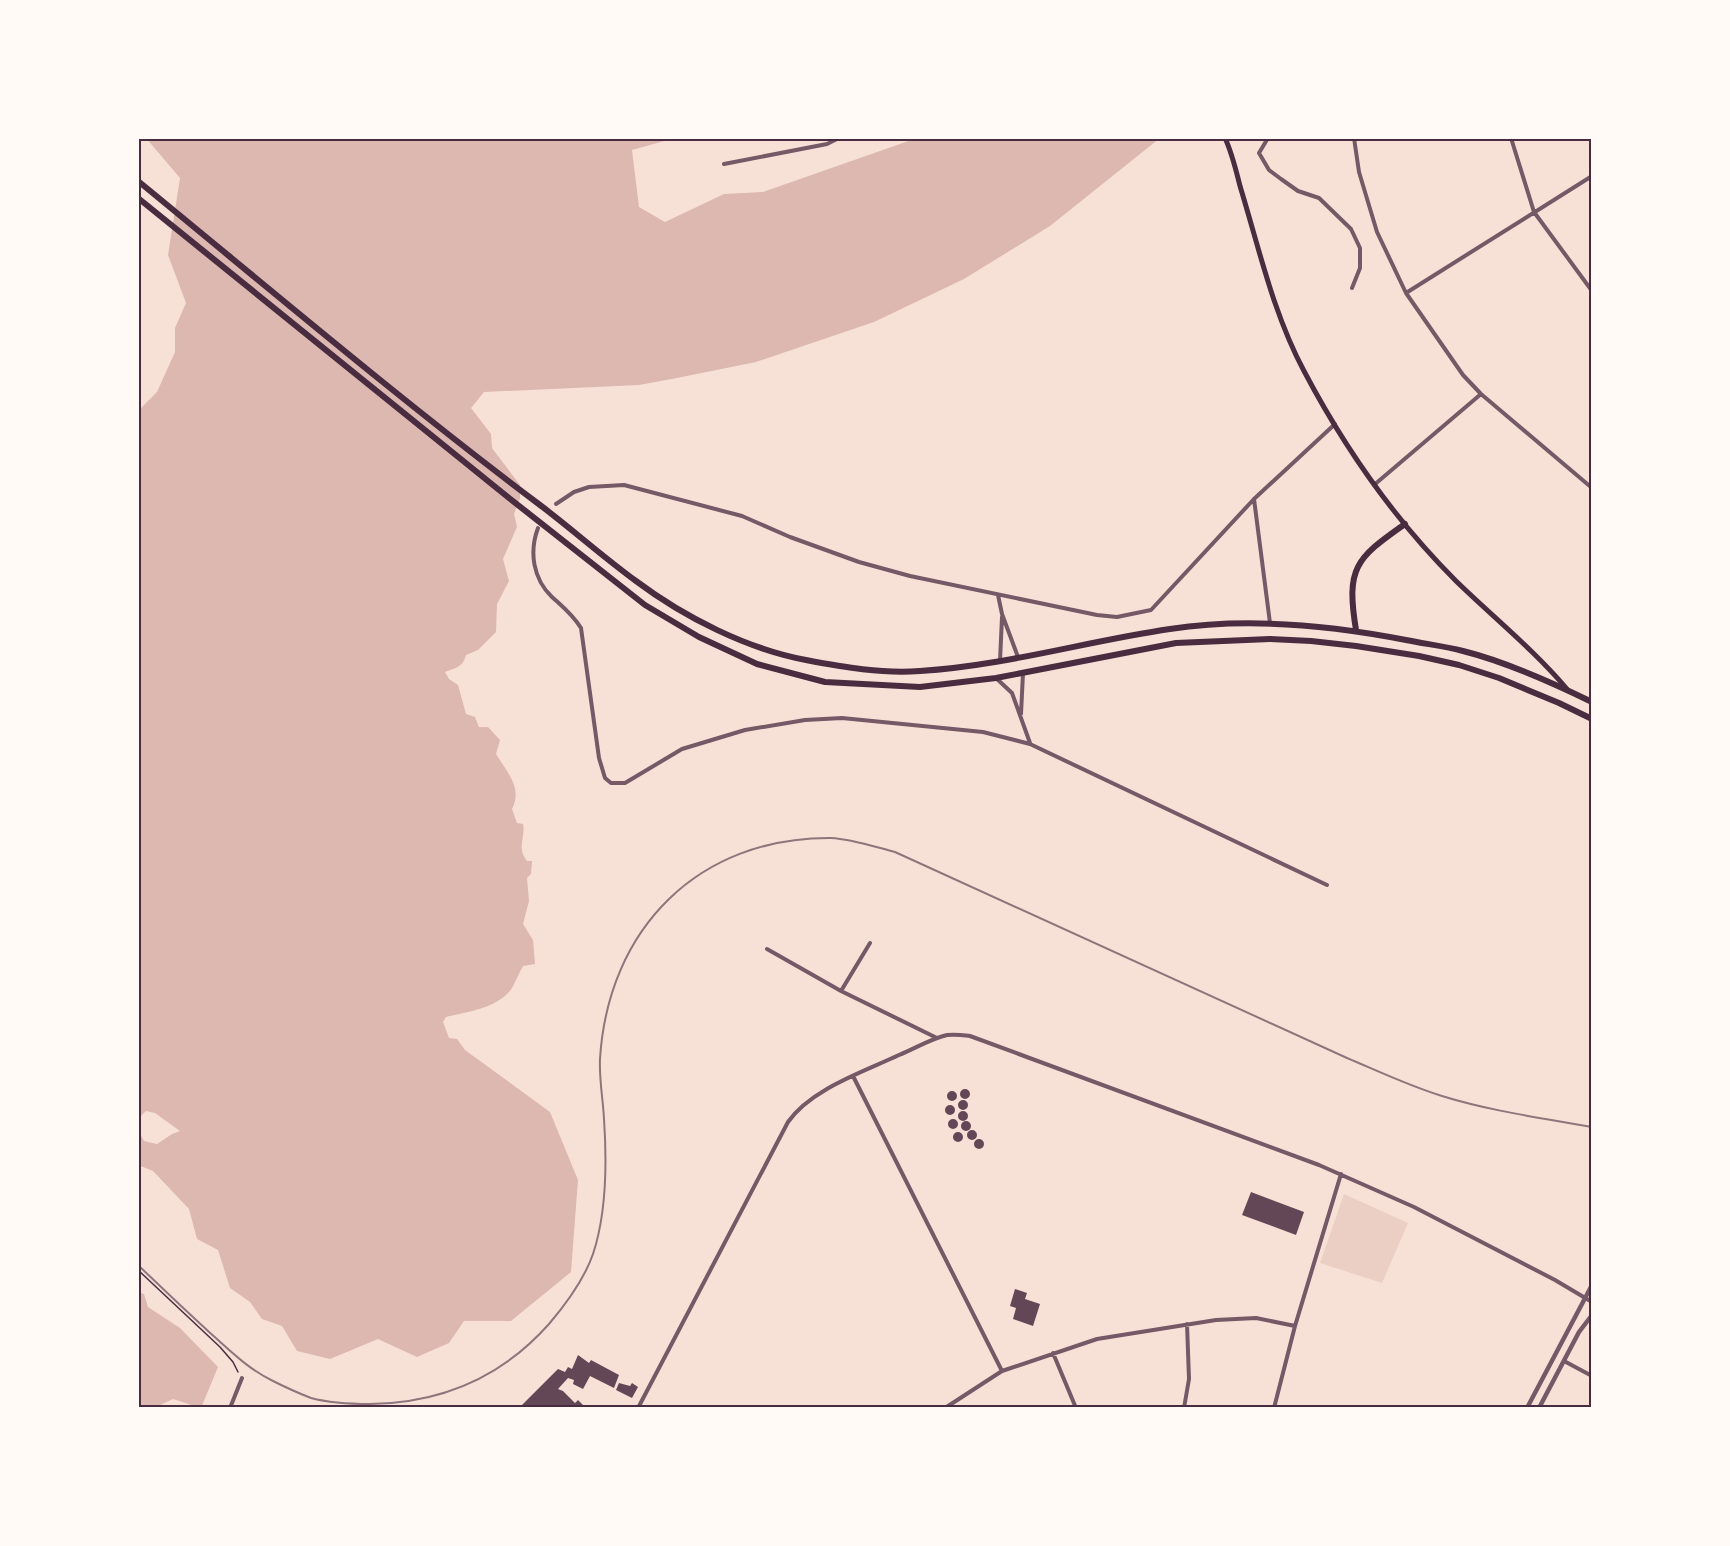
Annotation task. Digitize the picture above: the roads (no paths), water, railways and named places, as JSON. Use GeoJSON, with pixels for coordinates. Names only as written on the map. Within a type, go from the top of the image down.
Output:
{"type":"FeatureCollection","features":[{"type":"Feature","properties":{"kind":"highway"},"geometry":{"type":"LineString","coordinates":[[138,181],[486,464],[638,582],[657,596],[735,638],[801,659],[856,668],[920,671],[1000,662],[1176,628],[1270,623],[1311,625],[1356,630],[1464,651],[1531,674],[1592,702]]}},
{"type":"Feature","properties":{"kind":"highway"},"geometry":{"type":"LineString","coordinates":[[138,198],[645,605],[669,621],[757,664],[825,682],[920,687],[996,678],[1176,643],[1270,639],[1311,641],[1377,649],[1459,665],[1499,678],[1592,719]]}},
{"type":"Feature","properties":{"kind":"highway"},"geometry":{"type":"LineString","coordinates":[[1356,630],[1352,605],[1353,583],[1359,562],[1368,551],[1405,524]]}},
{"type":"Feature","properties":{"kind":"main road"},"geometry":{"type":"LineString","coordinates":[[1226,141],[1270,289],[1303,370],[1335,424],[1374,485],[1405,524],[1456,580],[1542,660],[1568,690]]}},
{"type":"Feature","properties":{"kind":"street"},"geometry":{"type":"LineString","coordinates":[[724,164],[827,144],[839,138]]}},
{"type":"Feature","properties":{"kind":"street"},"geometry":{"type":"LineString","coordinates":[[1268,138],[1259,153],[1269,170],[1298,190],[1318,198],[1351,228],[1360,248],[1360,268],[1352,288]]}},
{"type":"Feature","properties":{"kind":"street"},"geometry":{"type":"LineString","coordinates":[[1354,138],[1359,172],[1377,232],[1406,293],[1463,375],[1480,394],[1592,488]]}},
{"type":"Feature","properties":{"kind":"street"},"geometry":{"type":"LineString","coordinates":[[1511,138],[1534,212],[1592,291]]}},
{"type":"Feature","properties":{"kind":"street"},"geometry":{"type":"LineString","coordinates":[[1406,293],[1592,176]]}},
{"type":"Feature","properties":{"kind":"street"},"geometry":{"type":"LineString","coordinates":[[1374,485],[1480,394]]}},
{"type":"Feature","properties":{"kind":"street"},"geometry":{"type":"LineString","coordinates":[[556,504],[574,492],[589,487],[624,485],[742,516],[790,537],[859,562],[947,585],[1117,617],[1151,610],[1254,499],[1335,424]]}},
{"type":"Feature","properties":{"kind":"street"},"geometry":{"type":"LineString","coordinates":[[1254,499],[1270,623]]}},
{"type":"Feature","properties":{"kind":"street"},"geometry":{"type":"LineString","coordinates":[[538,528],[534,539],[534,568],[540,582],[551,596],[574,617],[581,628],[595,733],[605,778],[611,783],[625,783],[682,749],[745,730],[805,720],[842,718],[883,720],[983,732],[1030,744],[1327,885]]}},
{"type":"Feature","properties":{"kind":"street"},"geometry":{"type":"LineString","coordinates":[[998,595],[1002,614],[1018,657]]}},
{"type":"Feature","properties":{"kind":"street"},"geometry":{"type":"LineString","coordinates":[[1000,662],[1002,614]]}},
{"type":"Feature","properties":{"kind":"street"},"geometry":{"type":"LineString","coordinates":[[1021,718],[1023,673]]}},
{"type":"Feature","properties":{"kind":"street"},"geometry":{"type":"LineString","coordinates":[[996,678],[1012,693],[1030,744]]}},
{"type":"Feature","properties":{"kind":"street"},"geometry":{"type":"LineString","coordinates":[[841,991],[870,943]]}},
{"type":"Feature","properties":{"kind":"street"},"geometry":{"type":"LineString","coordinates":[[767,949],[841,991],[937,1038]]}},
{"type":"Feature","properties":{"kind":"street"},"geometry":{"type":"LineString","coordinates":[[638,1408],[796,1110],[853,1076],[937,1038],[956,1034],[970,1036],[1319,1164],[1414,1207],[1555,1280],[1592,1302]]}},
{"type":"Feature","properties":{"kind":"street"},"geometry":{"type":"LineString","coordinates":[[853,1076],[1002,1371]]}},
{"type":"Feature","properties":{"kind":"street"},"geometry":{"type":"LineString","coordinates":[[1274,1408],[1294,1326],[1341,1174]]}},
{"type":"Feature","properties":{"kind":"street"},"geometry":{"type":"LineString","coordinates":[[1527,1408],[1592,1285]]}},
{"type":"Feature","properties":{"kind":"street"},"geometry":{"type":"LineString","coordinates":[[1539,1408],[1563,1360],[1592,1315]]}},
{"type":"Feature","properties":{"kind":"street"},"geometry":{"type":"LineString","coordinates":[[945,1408],[1002,1371],[1097,1340],[1216,1320],[1256,1318],[1294,1326]]}},
{"type":"Feature","properties":{"kind":"street"},"geometry":{"type":"LineString","coordinates":[[1184,1408],[1190,1379],[1187,1324]]}},
{"type":"Feature","properties":{"kind":"street"},"geometry":{"type":"LineString","coordinates":[[1053,1353],[1076,1408]]}},
{"type":"Feature","properties":{"kind":"street"},"geometry":{"type":"LineString","coordinates":[[1563,1360],[1592,1376]]}},
{"type":"Feature","properties":{"kind":"street"},"geometry":{"type":"LineString","coordinates":[[230,1408],[242,1378]]}},
{"type":"Feature","properties":{"kind":"railway"},"geometry":{"type":"LineString","coordinates":[[138,1265],[247,1365],[273,1381],[311,1398],[370,1404],[422,1399],[469,1384],[490,1373],[511,1359],[549,1324],[574,1291],[593,1254],[601,1221],[606,1170],[600,1059],[607,1012],[621,969],[642,931],[669,899],[702,873],[740,854],[784,842],[831,838],[895,852],[1406,1083],[1479,1106],[1592,1127]]}}]}
